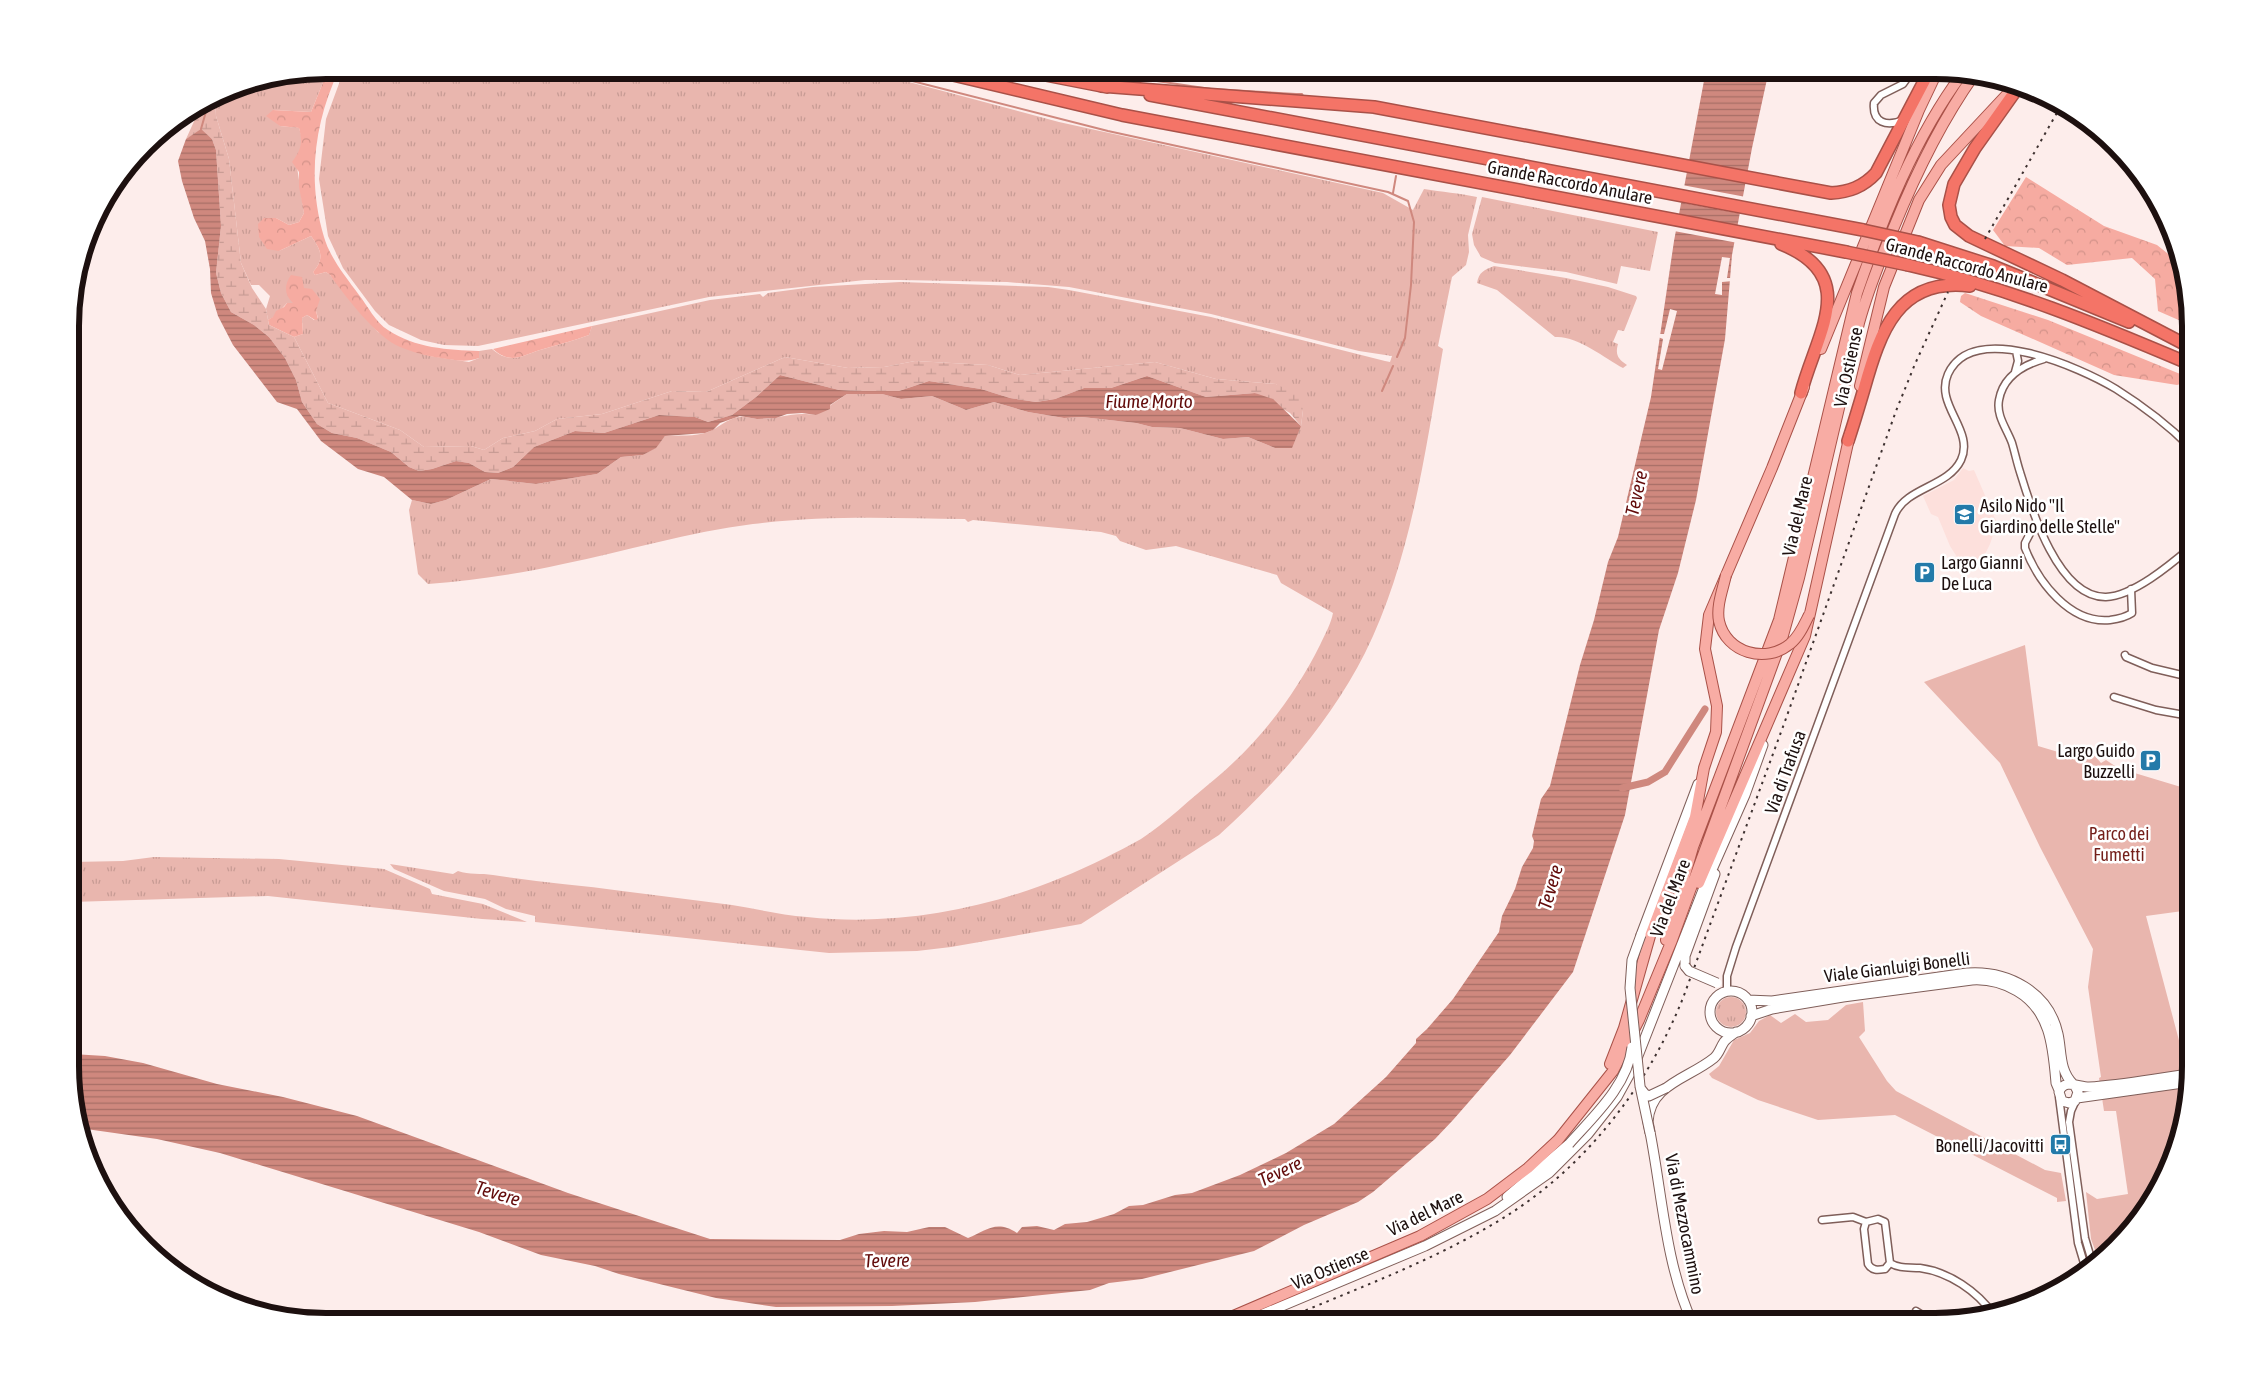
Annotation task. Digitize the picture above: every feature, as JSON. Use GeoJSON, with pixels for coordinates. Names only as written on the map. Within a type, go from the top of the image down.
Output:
{"type":"FeatureCollection","features":[{"type":"Feature","properties":{"kind":"highway","name":"Grande Raccordo Anulare"},"geometry":{"type":"LineString","coordinates":[[970,79],[1122,115],[1908,265],[1984,284],[2025,297],[2182,361]]}},
{"type":"Feature","properties":{"kind":"highway","name":"Grande Raccordo Anulare"},"geometry":{"type":"LineString","coordinates":[[1066,79],[1823,222],[1918,242],[1955,252],[2003,269],[2182,344]]}},
{"type":"Feature","properties":{"kind":"highway"},"geometry":{"type":"LineString","coordinates":[[1101,86],[1236,97],[1345,103],[1410,112],[1482,128],[1824,192],[1849,191],[1871,178],[1884,160],[1925,79]]}},
{"type":"Feature","properties":{"kind":"highway"},"geometry":{"type":"LineString","coordinates":[[2014,92],[1975,148],[1954,184],[1949,206],[1955,225],[1969,236],[2062,280],[2182,343]]}},
{"type":"Feature","properties":{"kind":"highway"},"geometry":{"type":"LineString","coordinates":[[1751,234],[1786,246],[1815,265],[1821,271],[1826,284],[1827,307],[1801,393]]}},
{"type":"Feature","properties":{"kind":"highway"},"geometry":{"type":"LineString","coordinates":[[1848,441],[1872,360],[1882,335],[1893,315],[1909,299],[1929,288],[1952,284],[2025,297]]}},
{"type":"Feature","properties":{"kind":"main road","name":"Via Ostiense"},"geometry":{"type":"LineString","coordinates":[[1726,575],[1919,110],[1934,79]]}},
{"type":"Feature","properties":{"kind":"main road","name":"Via del Mare"},"geometry":{"type":"LineString","coordinates":[[1658,970],[1693,847],[1779,620],[1858,293],[1874,248],[1920,141],[1958,80]]}},
{"type":"Feature","properties":{"kind":"main road","name":"Via del Mare"},"geometry":{"type":"LineString","coordinates":[[1240,1313],[1420,1236],[1478,1206],[1503,1189],[1548,1151],[1592,1100],[1613,1071],[1630,1041],[1672,940],[1785,630],[1864,304],[1925,154],[1945,117],[1970,81]]}},
{"type":"Feature","properties":{"kind":"main road","name":"Via Ostiense"},"geometry":{"type":"LineString","coordinates":[[1672,940],[1714,851],[1805,636],[1880,298],[1896,253],[1919,200],[1941,166],[2012,91]]}},
{"type":"Feature","properties":{"kind":"main road"},"geometry":{"type":"LineString","coordinates":[[1726,575],[1720,603],[1720,622],[1730,640],[1744,651],[1763,655],[1782,650],[1798,636],[1809,615]]}},
{"type":"Feature","properties":{"kind":"main road"},"geometry":{"type":"LineString","coordinates":[[1640,1086],[1630,988],[1632,960],[1715,737],[1718,715],[1706,658],[1705,635],[1712,605],[1726,575]]}},
{"type":"Feature","properties":{"kind":"main road"},"geometry":{"type":"LineString","coordinates":[[1726,992],[1717,983],[1689,971],[1685,966],[1685,956],[1708,898],[1727,840],[1782,691]]}},
{"type":"Feature","properties":{"kind":"main road"},"geometry":{"type":"LineString","coordinates":[[1592,1100],[1617,1049],[1646,946],[1698,810],[1704,768]]}},
{"type":"Feature","properties":{"kind":"main road"},"geometry":{"type":"LineString","coordinates":[[1455,1231],[1502,1207],[1549,1173],[1588,1134],[1617,1098],[1640,1052],[1703,890],[1727,840]]}},
{"type":"Feature","properties":{"kind":"main road","name":"Viale Gianluigi Bonelli"},"geometry":{"type":"LineString","coordinates":[[1748,1000],[1772,1001],[1968,973],[1998,974],[2024,986],[2039,998],[2047,1009],[2058,1033],[2064,1071],[2074,1085]]}},
{"type":"Feature","properties":{"kind":"main road","name":"Viale Gianluigi Bonelli"},"geometry":{"type":"LineString","coordinates":[[1751,1016],[1772,1009],[1850,996],[1976,980],[1993,981],[2021,993],[2041,1014],[2050,1038],[2056,1084],[2059,1093]]}},
{"type":"Feature","properties":{"kind":"main road"},"geometry":{"type":"LineString","coordinates":[[1726,992],[1737,992],[1748,1000],[1751,1016],[1746,1026],[1736,1032],[1725,1032],[1719,1029],[1711,1017],[1712,1004],[1718,995],[1726,992]]}},
{"type":"Feature","properties":{"kind":"main road"},"geometry":{"type":"LineString","coordinates":[[1455,1231],[1511,1194],[1570,1144],[1604,1104],[1623,1076],[1632,1053],[1633,1029]]}},
{"type":"Feature","properties":{"kind":"main road","name":"Via di Mezzocammino"},"geometry":{"type":"LineString","coordinates":[[1640,1086],[1643,1093],[1649,1096],[1666,1088],[1718,1055],[1724,1043],[1736,1032]]}},
{"type":"Feature","properties":{"kind":"main road"},"geometry":{"type":"LineString","coordinates":[[2182,1075],[2100,1090],[2077,1098],[2069,1103],[2062,1101],[2059,1093],[2065,1084],[2100,1090],[2182,1083]]}},
{"type":"Feature","properties":{"kind":"main road"},"geometry":{"type":"LineString","coordinates":[[2074,1085],[2078,1092],[2077,1098]]}},
{"type":"Feature","properties":{"kind":"main road","name":"Via di Mezzocammino"},"geometry":{"type":"LineString","coordinates":[[1640,1086],[1650,1133]]}},
{"type":"Feature","properties":{"kind":"main road","name":"Via di Mezzocammino"},"geometry":{"type":"LineString","coordinates":[[1666,1088],[1655,1098],[1650,1106],[1648,1122],[1678,1285],[1689,1313]]}},
{"type":"Feature","properties":{"kind":"main road","name":"Via Ostiense"},"geometry":{"type":"LineString","coordinates":[[1265,1313],[1413,1251],[1455,1231]]}},
{"type":"Feature","properties":{"kind":"street"},"geometry":{"type":"LineString","coordinates":[[1904,119],[1892,124],[1883,123],[1876,118],[1874,106],[1878,97],[1903,84],[1907,79]]}},
{"type":"Feature","properties":{"kind":"street","name":"Via di Trafusa"},"geometry":{"type":"LineString","coordinates":[[1726,992],[1730,964],[1895,514],[1900,505],[1951,472],[1961,459],[1963,440],[1945,396],[1946,380],[1952,368],[1962,357],[1976,351],[2000,348],[2045,359],[2073,368],[2115,389],[2158,418],[2182,440]]}},
{"type":"Feature","properties":{"kind":"street"},"geometry":{"type":"LineString","coordinates":[[2016,351],[2018,361],[2015,372],[2000,396],[1998,413],[2011,442],[2036,522],[2060,566],[2082,589],[2092,595],[2104,597],[2131,589],[2165,568],[2182,554]]}},
{"type":"Feature","properties":{"kind":"street"},"geometry":{"type":"LineString","coordinates":[[2015,372],[2029,364],[2045,359]]}},
{"type":"Feature","properties":{"kind":"street"},"geometry":{"type":"LineString","coordinates":[[2036,522],[2026,541],[2025,548],[2048,587],[2070,608],[2084,616],[2098,620],[2122,618],[2132,612],[2131,589]]}},
{"type":"Feature","properties":{"kind":"street"},"geometry":{"type":"LineString","coordinates":[[2124,655],[2126,658],[2152,668],[2182,675]]}},
{"type":"Feature","properties":{"kind":"street"},"geometry":{"type":"LineString","coordinates":[[2114,697],[2156,710],[2182,715]]}},
{"type":"Feature","properties":{"kind":"street","name":"Viale Gianluigi Bonelli"},"geometry":{"type":"LineString","coordinates":[[2059,1093],[2078,1243],[2084,1263]]}},
{"type":"Feature","properties":{"kind":"street"},"geometry":{"type":"LineString","coordinates":[[2077,1098],[2071,1111],[2069,1122],[2085,1238],[2091,1258]]}},
{"type":"Feature","properties":{"kind":"street"},"geometry":{"type":"LineString","coordinates":[[1822,1220],[1853,1217],[1866,1222],[1878,1219],[1885,1222],[1890,1263],[1885,1269]]}},
{"type":"Feature","properties":{"kind":"street"},"geometry":{"type":"LineString","coordinates":[[1866,1222],[1864,1229],[1868,1264],[1875,1269],[1895,1270],[1902,1267]]}},
{"type":"Feature","properties":{"kind":"street"},"geometry":{"type":"LineString","coordinates":[[1890,1263],[1902,1267],[1924,1269],[1951,1278],[1975,1294],[1988,1308]]}},
{"type":"Feature","properties":{"kind":"shaded area","name":"Asilo Nido \"Il Giardino delle Stelle\""},"geometry":{"type":"Polygon","coordinates":[[[1963,468],[1969,471],[1974,470],[1997,523],[1983,558],[1971,562],[1959,560],[1950,546],[1938,517],[1931,514],[1923,496],[1954,480],[1963,468]]]}},
{"type":"Feature","properties":{"kind":"green space"},"geometry":{"type":"Polygon","coordinates":[[[324,79],[311,112],[273,110],[280,126],[299,128],[303,141],[297,167],[304,213],[299,222],[289,225],[276,218],[279,251],[311,236],[320,254],[319,262],[313,272],[315,275],[326,272],[330,275],[378,332],[430,356],[469,362],[479,358],[479,351],[492,349],[505,357],[521,357],[589,335],[592,326],[710,300],[760,294],[763,297],[768,293],[813,287],[900,282],[1048,287],[1069,290],[1211,317],[1385,361],[1390,362],[1392,356],[1359,351],[1211,314],[1069,287],[1007,282],[900,280],[865,280],[709,297],[478,346],[444,345],[421,340],[389,325],[375,311],[343,268],[328,236],[319,179],[326,119],[341,79],[898,79],[1059,122],[1383,193],[1413,210],[1424,189],[1477,197],[1468,235],[1469,252],[1466,265],[1452,277],[1438,346],[1443,349],[1415,504],[1394,581],[1381,618],[1351,679],[1335,703],[1300,751],[1261,795],[1219,835],[1081,924],[951,947],[917,951],[829,953],[535,922],[535,916],[506,909],[485,899],[444,891],[394,869],[390,864],[453,874],[458,871],[489,874],[705,901],[798,916],[846,920],[922,915],[960,909],[997,900],[1070,874],[1136,842],[1160,826],[1231,765],[1274,718],[1310,664],[1333,613],[1281,583],[1277,575],[1176,546],[1146,550],[1120,541],[1116,536],[1101,532],[973,520],[968,522],[965,519],[832,518],[753,524],[681,537],[530,571],[428,584],[418,574],[409,510],[412,500],[431,504],[446,500],[491,479],[536,484],[597,474],[621,457],[643,455],[655,448],[665,436],[703,434],[739,417],[758,419],[800,414],[816,415],[847,394],[882,394],[901,399],[932,396],[966,410],[994,402],[1028,412],[1064,418],[1082,417],[1136,423],[1152,427],[1180,428],[1223,439],[1248,437],[1275,448],[1301,426],[1303,410],[1276,384],[1216,379],[1155,362],[1020,375],[988,365],[915,361],[884,367],[848,368],[785,357],[706,392],[672,391],[602,414],[557,419],[535,431],[503,438],[484,450],[471,446],[424,447],[400,430],[328,403],[294,337],[303,334],[302,318],[307,315],[314,320],[318,318],[316,311],[287,303],[274,317],[268,320],[266,309],[270,296],[259,285],[251,285],[241,263],[229,159],[216,116],[215,104],[246,92],[277,83],[324,79]]]}},
{"type":"Feature","properties":{"kind":"green space"},"geometry":{"type":"Polygon","coordinates":[[[324,79],[335,79],[330,90],[319,131],[315,173],[319,216],[324,237],[339,267],[372,314],[388,330],[409,341],[432,347],[479,351],[479,358],[465,361],[436,357],[410,351],[391,342],[371,325],[330,275],[326,272],[315,275],[313,272],[319,262],[320,254],[311,236],[279,251],[267,249],[259,237],[258,224],[264,218],[276,218],[289,225],[299,222],[304,213],[299,187],[299,172],[292,162],[300,146],[299,128],[280,126],[266,116],[273,110],[311,112],[324,79]]]}},
{"type":"Feature","properties":{"kind":"green space"},"geometry":{"type":"Polygon","coordinates":[[[215,104],[216,116],[229,159],[241,263],[252,288],[266,309],[269,325],[294,337],[328,403],[400,430],[424,447],[471,446],[484,450],[503,438],[535,431],[557,419],[602,414],[672,391],[706,392],[785,357],[848,368],[884,367],[915,361],[988,365],[1020,375],[1155,362],[1216,379],[1276,384],[1299,395],[1303,410],[1301,426],[1290,413],[1255,393],[1206,397],[1147,376],[1111,388],[1084,388],[1055,399],[1036,402],[1010,398],[981,389],[929,381],[899,391],[863,391],[839,390],[780,375],[756,397],[732,415],[708,422],[695,417],[659,415],[604,433],[575,431],[534,447],[513,467],[498,473],[485,472],[469,463],[456,461],[419,471],[409,467],[391,452],[357,438],[332,433],[317,424],[302,402],[296,380],[285,358],[269,337],[254,325],[231,312],[221,293],[216,273],[221,226],[216,150],[212,139],[201,130],[186,139],[197,115],[215,104]]]}},
{"type":"Feature","properties":{"kind":"green space"},"geometry":{"type":"Polygon","coordinates":[[[2026,177],[2104,226],[2157,245],[2173,257],[2178,277],[2182,322],[2158,311],[2155,279],[2132,258],[2067,265],[2039,248],[2005,246],[1993,230],[2026,177]]]}},
{"type":"Feature","properties":{"kind":"green space"},"geometry":{"type":"Polygon","coordinates":[[[1482,197],[1658,232],[1650,271],[1621,266],[1617,284],[1566,272],[1495,263],[1481,257],[1474,245],[1472,234],[1482,197]]]}},
{"type":"Feature","properties":{"kind":"green space"},"geometry":{"type":"Polygon","coordinates":[[[1494,266],[1566,278],[1608,287],[1636,296],[1637,298],[1624,331],[1618,330],[1613,342],[1618,344],[1618,356],[1627,365],[1623,368],[1581,343],[1563,337],[1555,337],[1497,290],[1477,283],[1479,276],[1483,272],[1494,266]]]}},
{"type":"Feature","properties":{"kind":"green space"},"geometry":{"type":"Polygon","coordinates":[[[291,275],[302,277],[304,288],[312,289],[320,299],[316,311],[318,319],[315,320],[307,315],[302,318],[303,334],[294,337],[269,325],[268,320],[287,303],[293,303],[288,297],[286,290],[287,282],[291,275]]]}},
{"type":"Feature","properties":{"kind":"green space"},"geometry":{"type":"Polygon","coordinates":[[[1965,293],[2048,320],[2182,375],[2182,383],[2177,385],[2114,375],[1981,316],[1960,302],[1961,296],[1965,293]]]}},
{"type":"Feature","properties":{"kind":"green space"},"geometry":{"type":"Polygon","coordinates":[[[592,326],[589,335],[522,357],[505,357],[493,349],[592,326]]]}},
{"type":"Feature","properties":{"kind":"green space","name":"Parco dei Fumetti"},"geometry":{"type":"Polygon","coordinates":[[[2025,645],[2038,746],[2085,760],[2095,756],[2101,763],[2106,760],[2118,768],[2182,787],[2182,911],[2146,916],[2182,1052],[2182,1082],[2178,1115],[2169,1146],[2157,1176],[2141,1204],[2121,1229],[2096,1253],[2091,1239],[2086,1192],[2097,1199],[2128,1194],[2116,1111],[2104,1111],[2099,1078],[2101,1077],[2088,987],[2093,949],[2040,847],[2000,763],[1924,682],[2025,645]]]}},
{"type":"Feature","properties":{"kind":"green space"},"geometry":{"type":"Polygon","coordinates":[[[154,857],[279,859],[384,869],[430,889],[432,894],[483,904],[527,922],[482,919],[268,896],[79,902],[79,862],[123,861],[154,857]]]}},
{"type":"Feature","properties":{"kind":"green space"},"geometry":{"type":"Polygon","coordinates":[[[1731,997],[1737,998],[1745,1006],[1745,1018],[1737,1026],[1731,1027],[1725,1026],[1717,1018],[1716,1012],[1717,1006],[1725,998],[1731,997]]]}},
{"type":"Feature","properties":{"kind":"green space"},"geometry":{"type":"Polygon","coordinates":[[[1863,1002],[1865,1031],[1859,1037],[1887,1081],[1896,1091],[2045,1170],[2061,1173],[2066,1201],[2057,1202],[2057,1198],[1895,1115],[1818,1120],[1758,1100],[1712,1078],[1709,1074],[1719,1066],[1734,1040],[1750,1033],[1759,1021],[1770,1015],[1781,1023],[1795,1014],[1806,1022],[1828,1020],[1846,1005],[1863,1002]]]}},
{"type":"Feature","properties":{"kind":"water","name":"Tevere"},"geometry":{"type":"Polygon","coordinates":[[[1704,79],[1767,79],[1732,255],[1725,339],[1696,500],[1678,573],[1659,630],[1625,815],[1573,972],[1510,1055],[1453,1120],[1435,1139],[1373,1192],[1358,1202],[1304,1225],[1254,1251],[1142,1279],[1109,1283],[1090,1290],[975,1302],[892,1306],[776,1307],[716,1298],[619,1274],[595,1266],[541,1255],[479,1232],[220,1153],[157,1139],[87,1129],[79,1082],[79,1054],[105,1056],[143,1063],[217,1084],[283,1097],[357,1116],[568,1193],[710,1239],[840,1240],[859,1234],[884,1231],[907,1232],[929,1227],[945,1227],[968,1238],[997,1227],[1010,1229],[1017,1233],[1022,1227],[1037,1226],[1054,1230],[1065,1224],[1087,1222],[1114,1214],[1129,1206],[1143,1205],[1175,1195],[1192,1193],[1240,1175],[1286,1153],[1334,1124],[1386,1077],[1416,1043],[1416,1039],[1453,999],[1499,932],[1502,916],[1515,889],[1522,867],[1533,848],[1534,841],[1532,836],[1541,799],[1550,786],[1608,562],[1618,537],[1651,397],[1674,241],[1704,79]]]}},
{"type":"Feature","properties":{"kind":"water","name":"Fiume Morto"},"geometry":{"type":"Polygon","coordinates":[[[201,129],[212,139],[216,150],[221,226],[216,273],[221,293],[231,312],[254,325],[269,337],[285,358],[296,380],[302,402],[317,424],[332,433],[357,438],[391,452],[409,467],[419,471],[456,461],[469,463],[485,472],[498,473],[513,467],[534,447],[575,431],[604,433],[659,415],[695,417],[708,422],[732,415],[756,397],[780,375],[839,390],[863,391],[899,391],[929,381],[981,389],[1010,398],[1036,402],[1055,399],[1084,388],[1111,388],[1147,376],[1206,397],[1255,393],[1273,399],[1301,426],[1292,448],[1275,448],[1248,437],[1223,439],[1180,428],[1152,427],[1136,423],[1082,417],[1064,418],[1028,412],[994,402],[966,410],[932,396],[901,399],[882,394],[847,394],[830,405],[830,409],[816,415],[802,413],[787,414],[776,418],[757,419],[740,416],[720,423],[713,430],[705,433],[665,436],[656,448],[643,455],[621,457],[597,474],[536,484],[491,479],[446,500],[431,504],[412,500],[384,477],[358,469],[321,441],[297,409],[277,402],[233,345],[218,316],[211,293],[210,269],[205,241],[194,218],[182,181],[178,161],[186,139],[201,129]]]}},
{"type":"Feature","properties":{"kind":"pier"},"geometry":{"type":"Polygon","coordinates":[[[1682,185],[1746,197],[1743,214],[1679,202],[1682,185]]]}},
{"type":"Feature","properties":{"kind":"pier"},"geometry":{"type":"Polygon","coordinates":[[[1677,214],[1741,226],[1738,243],[1674,231],[1677,214]]]}},
{"type":"Feature","properties":{"kind":"pier"},"geometry":{"type":"Polygon","coordinates":[[[1722,257],[1730,258],[1727,278],[1733,278],[1733,281],[1722,282],[1722,295],[1715,294],[1722,257]]]}},
{"type":"Feature","properties":{"kind":"pier"},"geometry":{"type":"Polygon","coordinates":[[[1670,309],[1677,311],[1662,370],[1658,369],[1663,339],[1658,337],[1658,334],[1664,334],[1670,309]]]}},
{"type":"Feature","properties":{"kind":"waterway"},"geometry":{"type":"LineString","coordinates":[[904,79],[1108,131],[1388,192],[1408,201],[1414,222],[1411,285],[1405,338],[1397,357]]}},
{"type":"Feature","properties":{"kind":"waterway"},"geometry":{"type":"LineString","coordinates":[[1143,79],[1211,89],[1302,94],[1303,96]]}},
{"type":"Feature","properties":{"kind":"waterway"},"geometry":{"type":"LineString","coordinates":[[201,129],[207,109]]}},
{"type":"Feature","properties":{"kind":"waterway"},"geometry":{"type":"LineString","coordinates":[[1393,193],[1396,176]]}},
{"type":"Feature","properties":{"kind":"waterway"},"geometry":{"type":"LineString","coordinates":[[1382,391],[1393,366]]}},
{"type":"Feature","properties":{"kind":"waterway"},"geometry":{"type":"LineString","coordinates":[[1622,788],[1648,782],[1665,772],[1705,709]]}},
{"type":"Feature","properties":{"kind":"railway"},"geometry":{"type":"LineString","coordinates":[[1985,239],[2058,111]]}},
{"type":"Feature","properties":{"kind":"railway"},"geometry":{"type":"LineString","coordinates":[[1300,1313],[1424,1260],[1508,1215],[1537,1195],[1564,1172],[1589,1147],[1633,1091],[1669,1030],[1683,998],[1896,411],[1948,292]]}},
{"type":"Feature","properties":{"kind":"place","name":"Asilo Nido \"Il Giardino delle Stelle\""},"geometry":{"type":"Point","coordinates":[1964,515]}},
{"type":"Feature","properties":{"kind":"place","name":"Largo Gianni De Luca"},"geometry":{"type":"Point","coordinates":[1925,572]}},
{"type":"Feature","properties":{"kind":"place","name":"Largo Guido Buzzelli"},"geometry":{"type":"Point","coordinates":[2151,760]}},
{"type":"Feature","properties":{"kind":"place","name":"Bonelli/Jacovitti"},"geometry":{"type":"Point","coordinates":[2060,1145]}}]}
